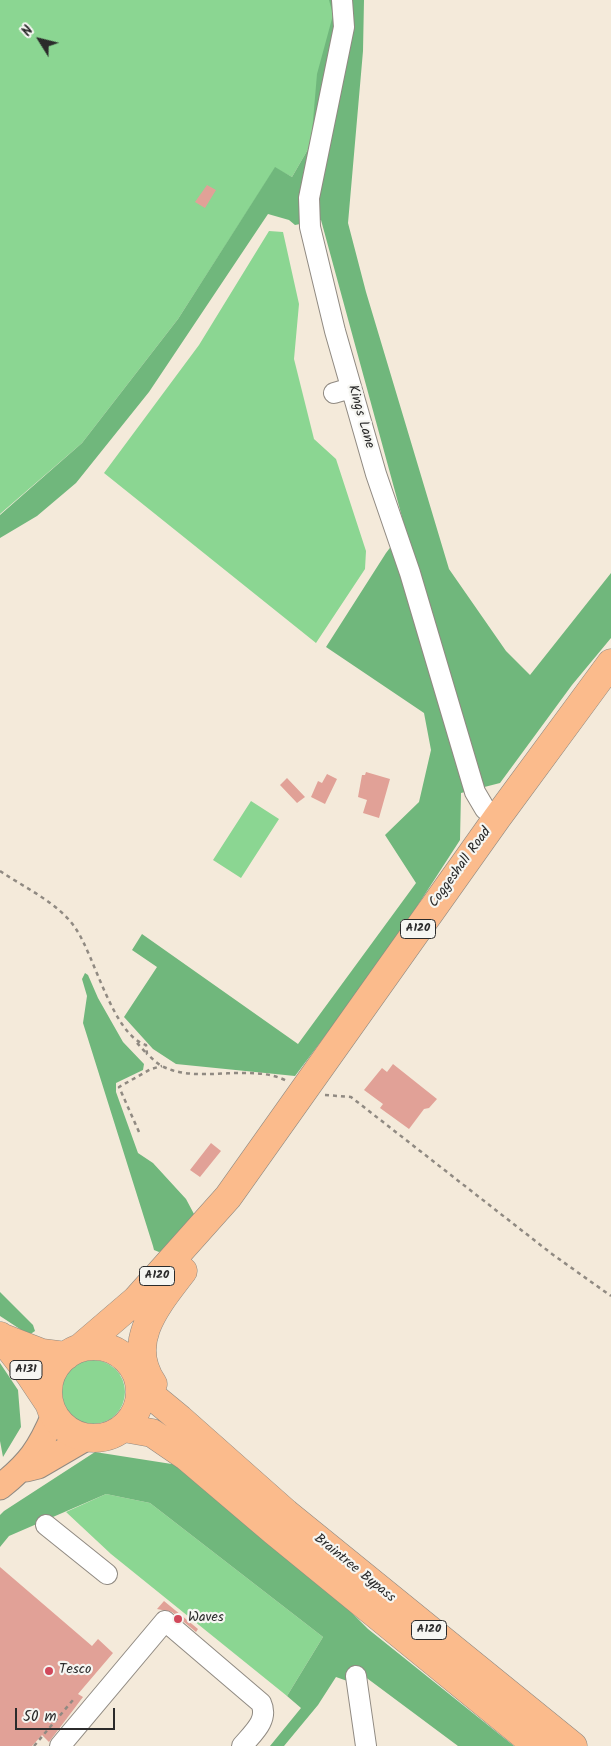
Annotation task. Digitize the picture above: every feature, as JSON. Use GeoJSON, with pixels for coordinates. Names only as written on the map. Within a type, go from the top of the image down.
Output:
{"type":"FeatureCollection","features":[{"type":"Feature","properties":{"kind":"highway","name":"Coggeshall Road"},"geometry":{"type":"LineString","coordinates":[[135,1375],[130,1340],[138,1319],[156,1291],[225,1204],[498,818],[611,663]]}},
{"type":"Feature","properties":{"kind":"highway","name":"Coggeshall Road"},"geometry":{"type":"LineString","coordinates":[[73,1352],[136,1300],[225,1204]]}},
{"type":"Feature","properties":{"kind":"highway"},"geometry":{"type":"LineString","coordinates":[[180,1418],[144,1368],[142,1356],[144,1332],[151,1313],[207,1237],[225,1204]]}},
{"type":"Feature","properties":{"kind":"highway","name":"A131"},"geometry":{"type":"LineString","coordinates":[[0,1336],[42,1353],[73,1352],[91,1346],[112,1350],[135,1375]]}},
{"type":"Feature","properties":{"kind":"highway","name":"A131"},"geometry":{"type":"LineString","coordinates":[[0,1336],[67,1430],[86,1438]]}},
{"type":"Feature","properties":{"kind":"highway","name":"A131"},"geometry":{"type":"LineString","coordinates":[[52,1410],[48,1391],[50,1378],[57,1365],[73,1352]]}},
{"type":"Feature","properties":{"kind":"highway"},"geometry":{"type":"LineString","coordinates":[[86,1438],[106,1437],[124,1428],[134,1416],[140,1402],[135,1375]]}},
{"type":"Feature","properties":{"kind":"highway","name":"Braintree Bypass"},"geometry":{"type":"LineString","coordinates":[[135,1375],[286,1513],[573,1746]]}},
{"type":"Feature","properties":{"kind":"highway","name":"Braintree Bypass"},"geometry":{"type":"LineString","coordinates":[[124,1428],[152,1433],[187,1457],[274,1532],[537,1746]]}},
{"type":"Feature","properties":{"kind":"main road"},"geometry":{"type":"LineString","coordinates":[[0,1488],[20,1471],[42,1444],[52,1410]]}},
{"type":"Feature","properties":{"kind":"main road"},"geometry":{"type":"LineString","coordinates":[[20,1471],[38,1466],[86,1438]]}},
{"type":"Feature","properties":{"kind":"street","name":"Kings Lane"},"geometry":{"type":"LineString","coordinates":[[342,0],[344,27],[309,198],[310,227],[343,391],[376,474],[410,572],[475,792],[485,809],[498,818]]}},
{"type":"Feature","properties":{"kind":"street"},"geometry":{"type":"LineString","coordinates":[[46,1525],[107,1574]]}},
{"type":"Feature","properties":{"kind":"street"},"geometry":{"type":"LineString","coordinates":[[60,1746],[165,1621],[261,1702],[264,1716],[261,1724],[242,1746]]}},
{"type":"Feature","properties":{"kind":"street"},"geometry":{"type":"LineString","coordinates":[[356,1676],[366,1746]]}},
{"type":"Feature","properties":{"kind":"path"},"geometry":{"type":"LineString","coordinates":[[0,871],[61,912],[72,923],[82,938],[124,1027],[136,1042],[146,1045],[147,1054],[162,1066],[176,1071],[262,1074],[289,1082]]}},
{"type":"Feature","properties":{"kind":"path"},"geometry":{"type":"LineString","coordinates":[[139,1132],[119,1087],[150,1069],[162,1066]]}},
{"type":"Feature","properties":{"kind":"path"},"geometry":{"type":"LineString","coordinates":[[320,1094],[351,1097],[552,1254],[611,1296]]}},
{"type":"Feature","properties":{"kind":"path"},"geometry":{"type":"LineString","coordinates":[[34,1746],[73,1700]]}},
{"type":"Feature","properties":{"kind":"green space"},"geometry":{"type":"Polygon","coordinates":[[[0,0],[333,0],[334,15],[311,144],[292,177],[275,168],[178,319],[82,443],[0,514],[0,0]]]}},
{"type":"Feature","properties":{"kind":"green space"},"geometry":{"type":"Polygon","coordinates":[[[329,0],[364,0],[363,51],[348,223],[366,292],[449,569],[506,651],[530,675],[611,573],[611,638],[572,685],[500,783],[461,793],[460,840],[383,959],[295,1076],[176,1064],[153,1049],[124,1017],[157,967],[132,950],[142,934],[298,1044],[416,883],[385,835],[419,802],[431,750],[424,713],[326,647],[386,553],[405,528],[321,220],[295,225],[289,220],[268,214],[149,392],[76,483],[37,516],[0,538],[0,515],[82,443],[178,319],[275,167],[292,177],[311,144],[317,74],[333,15],[329,0]]]}},
{"type":"Feature","properties":{"kind":"green space"},"geometry":{"type":"Polygon","coordinates":[[[269,231],[283,232],[299,304],[294,359],[314,439],[336,459],[366,551],[365,569],[316,643],[104,473],[199,345],[269,231]]]}},
{"type":"Feature","properties":{"kind":"green space"},"geometry":{"type":"Polygon","coordinates":[[[251,801],[279,819],[241,878],[213,860],[251,801]]]}},
{"type":"Feature","properties":{"kind":"green space"},"geometry":{"type":"Polygon","coordinates":[[[85,973],[88,975],[98,998],[123,1042],[144,1064],[143,1070],[116,1083],[116,1092],[138,1153],[153,1163],[186,1199],[194,1214],[166,1249],[159,1252],[154,1250],[83,1023],[87,996],[82,979],[85,973]]]}},
{"type":"Feature","properties":{"kind":"green space"},"geometry":{"type":"Polygon","coordinates":[[[0,1292],[33,1325],[35,1331],[29,1335],[0,1316],[0,1292]]]}},
{"type":"Feature","properties":{"kind":"green space"},"geometry":{"type":"Polygon","coordinates":[[[93,1360],[105,1363],[116,1369],[122,1380],[125,1392],[122,1404],[116,1415],[105,1421],[93,1424],[81,1421],[70,1415],[64,1404],[61,1392],[64,1380],[70,1369],[81,1363],[93,1360]]]}},
{"type":"Feature","properties":{"kind":"green space"},"geometry":{"type":"Polygon","coordinates":[[[0,1363],[18,1390],[21,1427],[3,1457],[0,1441],[0,1363]]]}},
{"type":"Feature","properties":{"kind":"green space"},"geometry":{"type":"Polygon","coordinates":[[[95,1452],[178,1465],[343,1604],[368,1629],[514,1746],[458,1746],[360,1673],[353,1683],[336,1677],[318,1705],[284,1746],[270,1746],[301,1708],[287,1696],[323,1637],[150,1503],[106,1494],[9,1536],[0,1547],[0,1515],[4,1511],[95,1452]]]}},
{"type":"Feature","properties":{"kind":"green space"},"geometry":{"type":"Polygon","coordinates":[[[106,1494],[150,1503],[323,1637],[287,1696],[111,1554],[66,1512],[106,1494]]]}},
{"type":"Feature","properties":{"kind":"building"},"geometry":{"type":"Polygon","coordinates":[[[207,185],[216,190],[205,208],[195,202],[207,185]]]}},
{"type":"Feature","properties":{"kind":"building"},"geometry":{"type":"Polygon","coordinates":[[[366,772],[390,779],[379,818],[363,813],[367,800],[358,797],[362,775],[365,775],[366,772]]]}},
{"type":"Feature","properties":{"kind":"building"},"geometry":{"type":"Polygon","coordinates":[[[327,774],[337,779],[325,804],[311,797],[318,781],[322,783],[327,774]]]}},
{"type":"Feature","properties":{"kind":"building"},"geometry":{"type":"Polygon","coordinates":[[[287,778],[305,797],[297,803],[280,785],[287,778]]]}},
{"type":"Feature","properties":{"kind":"building"},"geometry":{"type":"Polygon","coordinates":[[[393,1064],[437,1099],[429,1108],[424,1109],[409,1129],[380,1108],[383,1104],[364,1090],[382,1068],[387,1072],[393,1064]]]}},
{"type":"Feature","properties":{"kind":"building"},"geometry":{"type":"Polygon","coordinates":[[[211,1143],[221,1151],[200,1177],[190,1170],[211,1143]]]}},
{"type":"Feature","properties":{"kind":"building","name":"Tesco"},"geometry":{"type":"Polygon","coordinates":[[[0,1567],[92,1646],[98,1639],[113,1653],[78,1694],[83,1697],[49,1742],[42,1735],[32,1746],[0,1746],[0,1567]]]}},
{"type":"Feature","properties":{"kind":"building"},"geometry":{"type":"Polygon","coordinates":[[[164,1601],[198,1629],[196,1632],[172,1612],[157,1609],[164,1601]]]}},
{"type":"Feature","properties":{"kind":"place","name":"Waves"},"geometry":{"type":"Point","coordinates":[178,1619]}},
{"type":"Feature","properties":{"kind":"place","name":"Tesco"},"geometry":{"type":"Point","coordinates":[49,1671]}}]}
